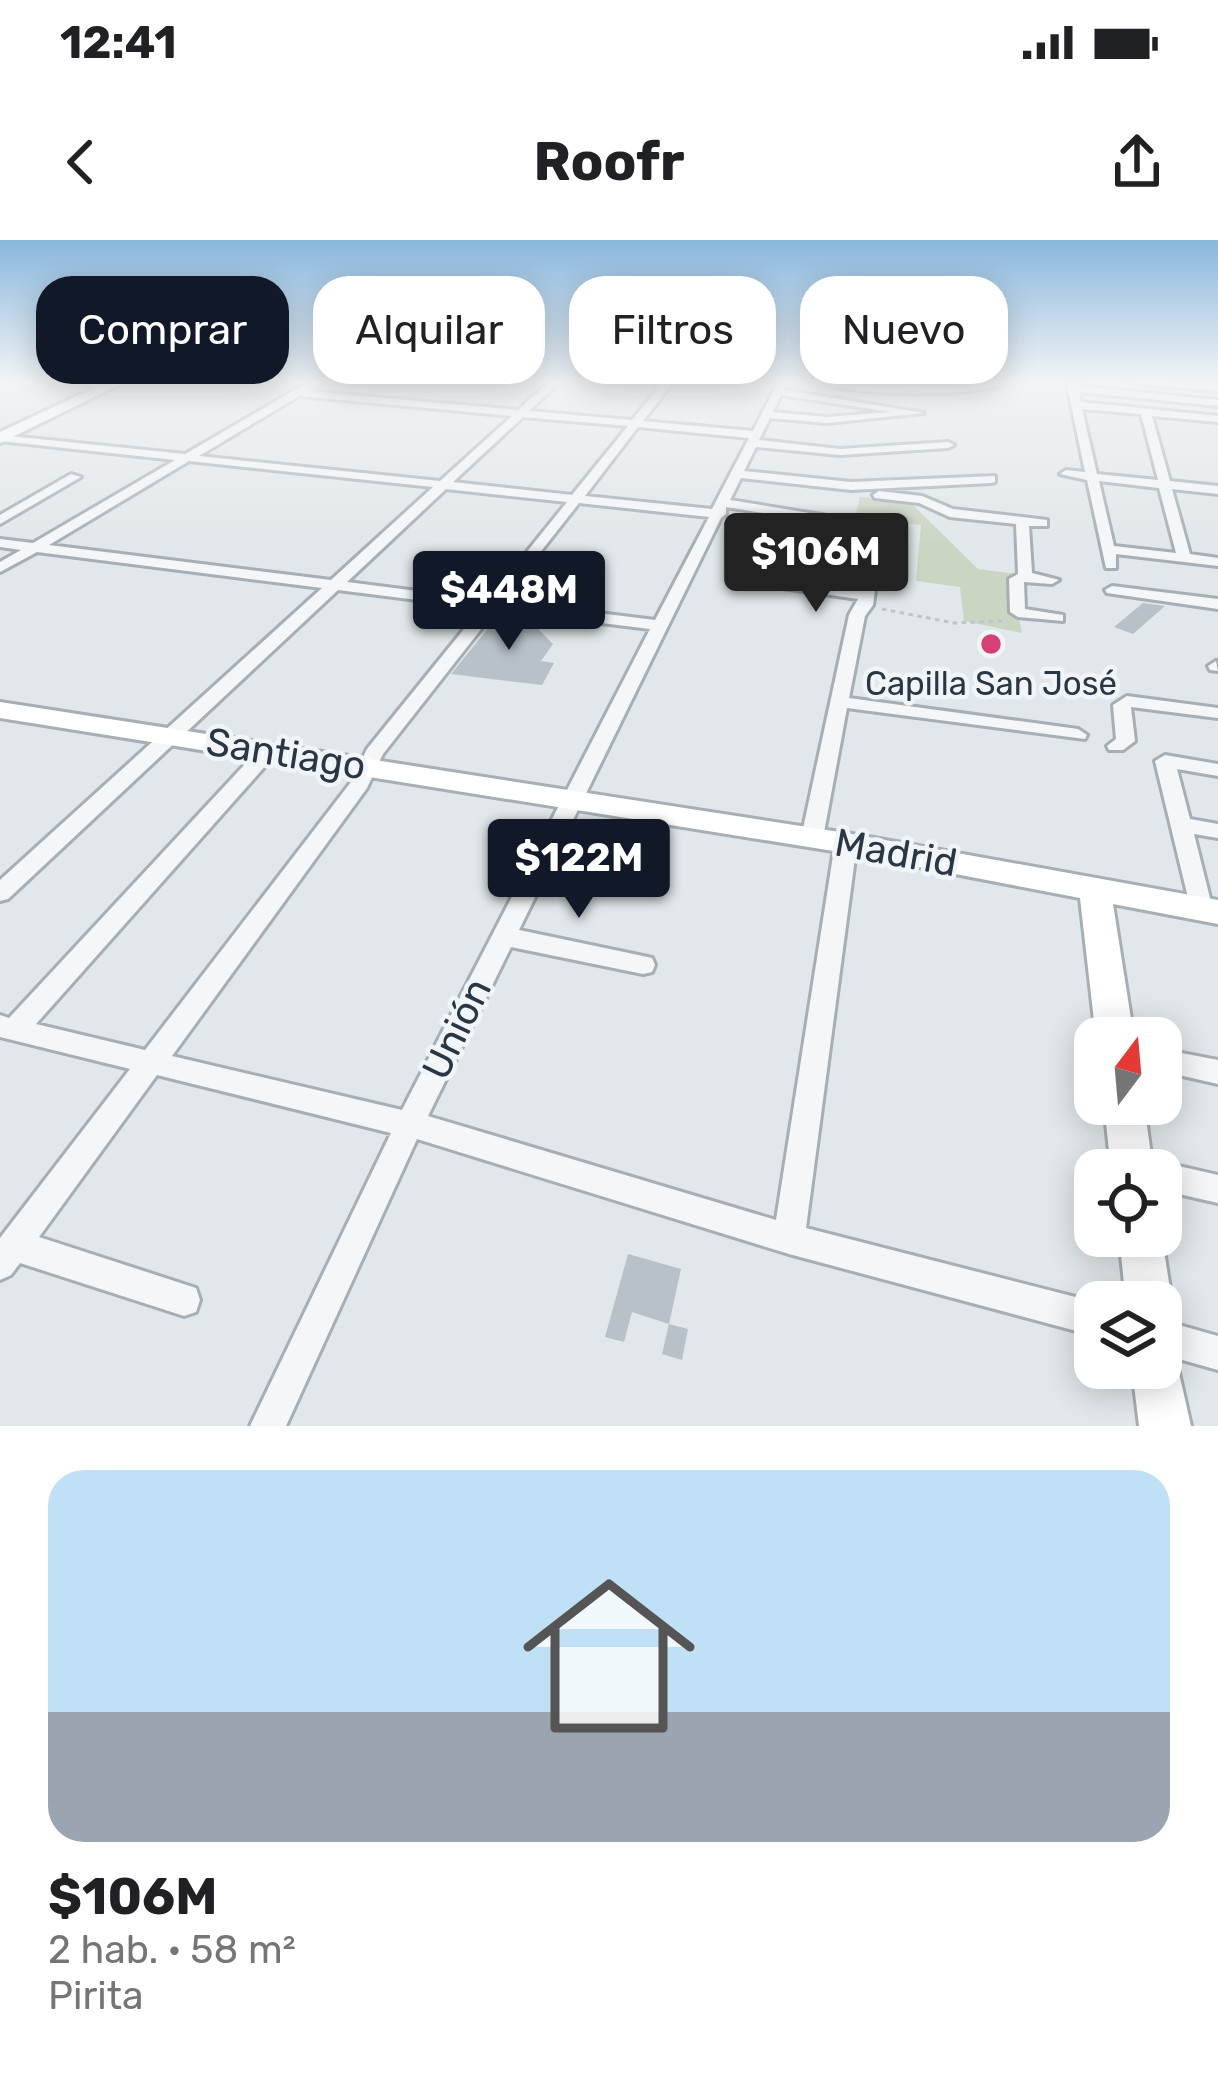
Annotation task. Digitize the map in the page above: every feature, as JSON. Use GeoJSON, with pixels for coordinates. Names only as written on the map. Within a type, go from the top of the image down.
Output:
{"type":"FeatureCollection","features":[{"type":"Feature","properties":{"kind":"street"},"geometry":{"type":"LineString","coordinates":[[0,568],[225,435]]}},
{"type":"Feature","properties":{"kind":"street"},"geometry":{"type":"LineString","coordinates":[[0,893],[495,435]]}},
{"type":"Feature","properties":{"kind":"street"},"geometry":{"type":"LineString","coordinates":[[184,1300],[7,1255],[360,784],[366,767],[626,435]]}},
{"type":"Feature","properties":{"kind":"street"},"geometry":{"type":"LineString","coordinates":[[726,435],[840,452],[948,445]]}},
{"type":"Feature","properties":{"kind":"street","name":"Unión"},"geometry":{"type":"LineString","coordinates":[[268,1426],[502,935],[757,435]]}},
{"type":"Feature","properties":{"kind":"street"},"geometry":{"type":"LineString","coordinates":[[1086,435],[1110,557],[1218,562]]}},
{"type":"Feature","properties":{"kind":"street"},"geometry":{"type":"LineString","coordinates":[[1153,435],[1184,558]]}},
{"type":"Feature","properties":{"kind":"street"},"geometry":{"type":"LineString","coordinates":[[0,438],[846,523]]}},
{"type":"Feature","properties":{"kind":"street"},"geometry":{"type":"LineString","coordinates":[[737,473],[851,486],[991,479]]}},
{"type":"Feature","properties":{"kind":"street"},"geometry":{"type":"LineString","coordinates":[[1066,474],[1218,490]]}},
{"type":"Feature","properties":{"kind":"street"},"geometry":{"type":"LineString","coordinates":[[0,520],[75,477]]}},
{"type":"Feature","properties":{"kind":"street"},"geometry":{"type":"LineString","coordinates":[[851,486],[860,492],[922,500],[950,513],[1042,523]]}},
{"type":"Feature","properties":{"kind":"street"},"geometry":{"type":"LineString","coordinates":[[795,517],[774,583],[862,605]]}},
{"type":"Feature","properties":{"kind":"street"},"geometry":{"type":"LineString","coordinates":[[1022,521],[1025,577]]}},
{"type":"Feature","properties":{"kind":"street"},"geometry":{"type":"LineString","coordinates":[[812,838],[876,527]]}},
{"type":"Feature","properties":{"kind":"street"},"geometry":{"type":"LineString","coordinates":[[0,543],[662,626]]}},
{"type":"Feature","properties":{"kind":"street"},"geometry":{"type":"LineString","coordinates":[[784,549],[872,560]]}},
{"type":"Feature","properties":{"kind":"street"},"geometry":{"type":"LineString","coordinates":[[1052,580],[1016,579],[1018,612],[1057,618]]}},
{"type":"Feature","properties":{"kind":"street"},"geometry":{"type":"LineString","coordinates":[[1112,590],[1218,604]]}},
{"type":"Feature","properties":{"kind":"street"},"geometry":{"type":"LineString","coordinates":[[1116,746],[1126,741],[1122,705],[1127,701],[1218,713]]}},
{"type":"Feature","properties":{"kind":"street"},"geometry":{"type":"LineString","coordinates":[[841,702],[1078,735]]}},
{"type":"Feature","properties":{"kind":"street","name":"Santiago"},"geometry":{"type":"LineString","coordinates":[[0,710],[573,800]]}},
{"type":"Feature","properties":{"kind":"street"},"geometry":{"type":"LineString","coordinates":[[7,1028],[268,751]]}},
{"type":"Feature","properties":{"kind":"street"},"geometry":{"type":"LineString","coordinates":[[1210,911],[1165,761],[1218,770]]}},
{"type":"Feature","properties":{"kind":"street","name":"Madrid"},"geometry":{"type":"LineString","coordinates":[[573,800],[846,843],[1210,911]]}},
{"type":"Feature","properties":{"kind":"street"},"geometry":{"type":"LineString","coordinates":[[1183,825],[1218,831]]}},
{"type":"Feature","properties":{"kind":"street"},"geometry":{"type":"LineString","coordinates":[[789,1239],[846,843]]}},
{"type":"Feature","properties":{"kind":"street"},"geometry":{"type":"LineString","coordinates":[[1095,891],[1112,1017]]}},
{"type":"Feature","properties":{"kind":"street"},"geometry":{"type":"LineString","coordinates":[[502,935],[644,965]]}},
{"type":"Feature","properties":{"kind":"street"},"geometry":{"type":"LineString","coordinates":[[7,1028],[151,1059],[409,1125],[789,1239],[1074,1314]]}},
{"type":"Feature","properties":{"kind":"street"},"geometry":{"type":"LineString","coordinates":[[1182,1064],[1218,1072]]}},
{"type":"Feature","properties":{"kind":"street"},"geometry":{"type":"LineString","coordinates":[[1182,1180],[1218,1189]]}},
{"type":"Feature","properties":{"kind":"street"},"geometry":{"type":"LineString","coordinates":[[1182,1343],[1218,1353]]}},
{"type":"Feature","properties":{"kind":"street"},"geometry":{"type":"LineString","coordinates":[[1160,1389],[1165,1426]]}},
{"type":"Feature","properties":{"kind":"path"},"geometry":{"type":"LineString","coordinates":[[862,605],[954,623],[1009,621]]}},
{"type":"Feature","properties":{"kind":"green space"},"geometry":{"type":"Polygon","coordinates":[[[860,497],[911,503],[978,569],[1016,574],[1011,579],[1022,633],[964,621],[960,587],[916,581],[921,525],[855,518],[860,497]]]}},
{"type":"Feature","properties":{"kind":"building"},"geometry":{"type":"Polygon","coordinates":[[[1143,603],[1165,606],[1133,634],[1114,627],[1143,603]]]}},
{"type":"Feature","properties":{"kind":"building"},"geometry":{"type":"Polygon","coordinates":[[[499,615],[527,618],[553,644],[541,661],[554,663],[542,685],[451,674],[499,615]]]}},
{"type":"Feature","properties":{"kind":"building"},"geometry":{"type":"Polygon","coordinates":[[[628,1254],[681,1269],[669,1324],[632,1312],[624,1342],[605,1337],[628,1254]]]}},
{"type":"Feature","properties":{"kind":"building"},"geometry":{"type":"Polygon","coordinates":[[[669,1324],[688,1329],[682,1360],[662,1354],[669,1324]]]}},
{"type":"Feature","properties":{"kind":"place","name":"Capilla San José"},"geometry":{"type":"Point","coordinates":[991,644]}}]}
